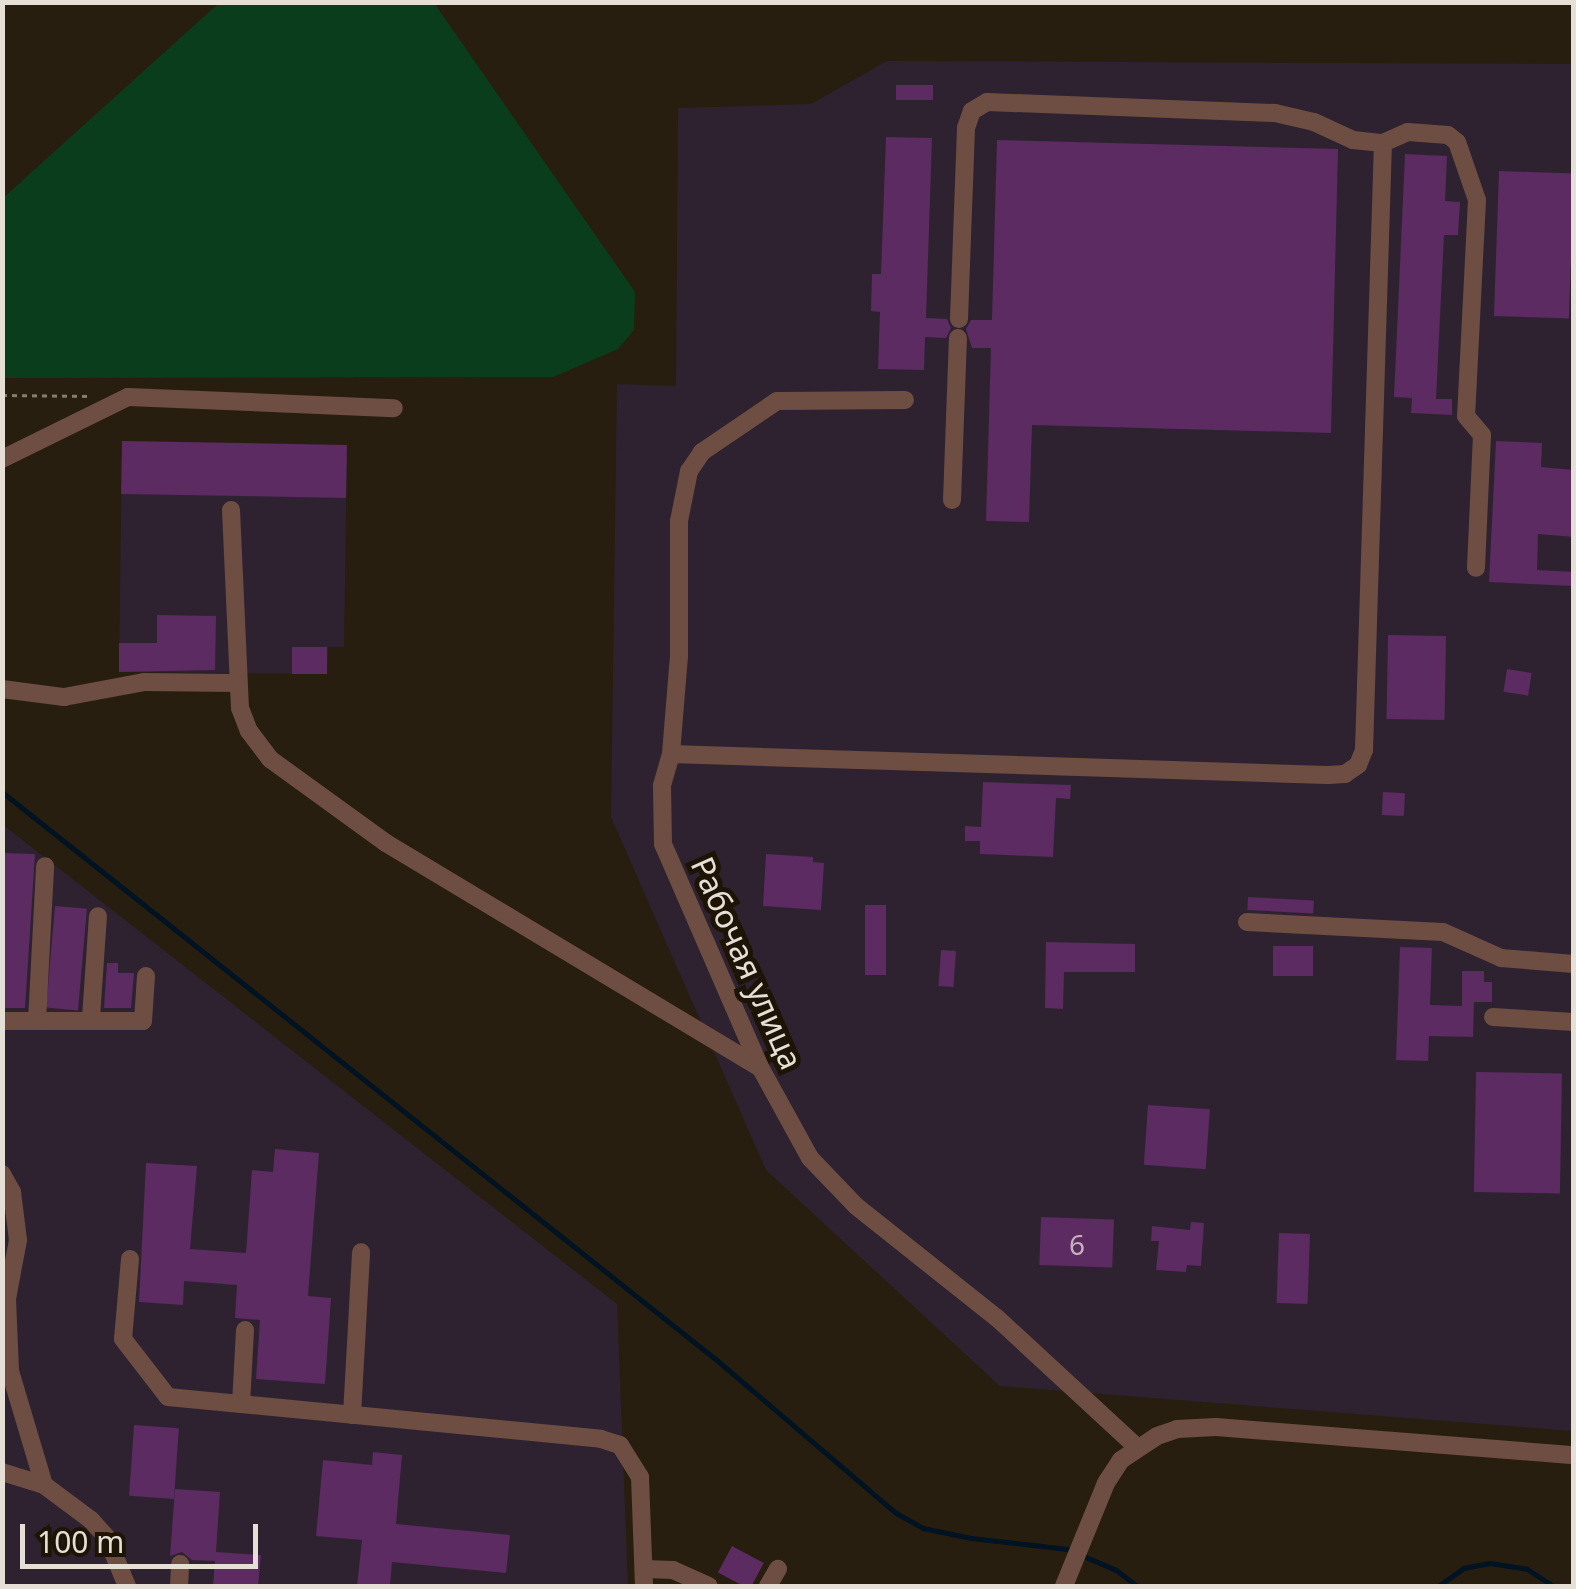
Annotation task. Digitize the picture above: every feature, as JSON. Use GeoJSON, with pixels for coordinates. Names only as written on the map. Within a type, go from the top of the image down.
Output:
{"type":"FeatureCollection","features":[{"type":"Feature","properties":{"kind":"street"},"geometry":{"type":"LineString","coordinates":[[952,500],[966,128],[972,111],[987,102],[1276,113],[1314,122],[1354,140],[1383,143],[1408,132],[1448,135],[1457,142],[1477,200],[1466,416],[1482,435],[1476,568]]}},
{"type":"Feature","properties":{"kind":"street"},"geometry":{"type":"LineString","coordinates":[[671,754],[1328,776],[1345,774],[1358,764],[1364,750],[1383,143]]}},
{"type":"Feature","properties":{"kind":"street"},"geometry":{"type":"LineString","coordinates":[[2,459],[128,397],[394,408]]}},
{"type":"Feature","properties":{"kind":"street","name":"Рабочая улица"},"geometry":{"type":"LineString","coordinates":[[905,400],[777,401],[702,452],[682,497],[671,754],[662,786],[662,844],[760,1067],[810,1158],[830,1181],[997,1318],[1137,1447]]}},
{"type":"Feature","properties":{"kind":"street"},"geometry":{"type":"LineString","coordinates":[[232,510],[240,708],[249,731],[270,758],[386,843],[760,1067]]}},
{"type":"Feature","properties":{"kind":"street"},"geometry":{"type":"LineString","coordinates":[[2,689],[64,698],[144,682],[237,684]]}},
{"type":"Feature","properties":{"kind":"street"},"geometry":{"type":"LineString","coordinates":[[37,1020],[46,866]]}},
{"type":"Feature","properties":{"kind":"street"},"geometry":{"type":"LineString","coordinates":[[91,1018],[98,916]]}},
{"type":"Feature","properties":{"kind":"street"},"geometry":{"type":"LineString","coordinates":[[1246,922],[1443,932],[1501,958],[1574,964]]}},
{"type":"Feature","properties":{"kind":"street"},"geometry":{"type":"LineString","coordinates":[[2,1021],[144,1020],[146,976]]}},
{"type":"Feature","properties":{"kind":"street"},"geometry":{"type":"LineString","coordinates":[[1493,1017],[1574,1022]]}},
{"type":"Feature","properties":{"kind":"street"},"geometry":{"type":"LineString","coordinates":[[2,1174],[12,1192],[18,1240],[7,1299],[10,1371],[44,1485]]}},
{"type":"Feature","properties":{"kind":"street"},"geometry":{"type":"LineString","coordinates":[[352,1415],[362,1252]]}},
{"type":"Feature","properties":{"kind":"street"},"geometry":{"type":"LineString","coordinates":[[130,1259],[123,1338],[168,1397],[601,1439],[620,1445],[640,1477],[644,1578],[673,1570],[709,1586]]}},
{"type":"Feature","properties":{"kind":"street"},"geometry":{"type":"LineString","coordinates":[[240,1404],[246,1330]]}},
{"type":"Feature","properties":{"kind":"street"},"geometry":{"type":"LineString","coordinates":[[1064,1586],[1106,1483],[1121,1460],[1157,1436],[1196,1426],[1574,1455]]}},
{"type":"Feature","properties":{"kind":"street"},"geometry":{"type":"LineString","coordinates":[[2,1472],[44,1485],[92,1520],[107,1538],[127,1586]]}},
{"type":"Feature","properties":{"kind":"street"},"geometry":{"type":"LineString","coordinates":[[179,1586],[180,1564]]}},
{"type":"Feature","properties":{"kind":"street"},"geometry":{"type":"LineString","coordinates":[[768,1586],[778,1569]]}},
{"type":"Feature","properties":{"kind":"path"},"geometry":{"type":"LineString","coordinates":[[2,395],[90,396]]}},
{"type":"Feature","properties":{"kind":"shaded area"},"geometry":{"type":"Polygon","coordinates":[[[887,61],[1573,64],[1573,1431],[1000,1386],[766,1170],[611,817],[617,384],[676,386],[678,108],[811,104],[887,61]]]}},
{"type":"Feature","properties":{"kind":"shaded area"},"geometry":{"type":"Polygon","coordinates":[[[122,441],[347,446],[344,647],[328,647],[327,674],[119,672],[122,441]]]}},
{"type":"Feature","properties":{"kind":"shaded area"},"geometry":{"type":"Polygon","coordinates":[[[2,824],[617,1304],[628,1586],[3,1586],[2,824]]]}},
{"type":"Feature","properties":{"kind":"green space"},"geometry":{"type":"Polygon","coordinates":[[[219,3],[434,3],[635,292],[634,330],[618,349],[553,377],[3,378],[3,198],[219,3]]]}},
{"type":"Feature","properties":{"kind":"building"},"geometry":{"type":"Polygon","coordinates":[[[896,85],[933,85],[933,100],[896,100],[896,85]]]}},
{"type":"Feature","properties":{"kind":"building"},"geometry":{"type":"Polygon","coordinates":[[[886,137],[932,138],[926,318],[947,319],[951,328],[946,338],[925,337],[924,370],[878,369],[880,312],[871,311],[872,274],[881,274],[886,137]]]}},
{"type":"Feature","properties":{"kind":"building"},"geometry":{"type":"Polygon","coordinates":[[[997,140],[1338,149],[1331,433],[1032,425],[1029,522],[986,521],[991,348],[972,348],[966,329],[971,320],[992,320],[997,140]]]}},
{"type":"Feature","properties":{"kind":"building"},"geometry":{"type":"Polygon","coordinates":[[[1405,154],[1447,156],[1445,201],[1460,202],[1458,235],[1444,235],[1436,399],[1452,399],[1452,415],[1411,413],[1412,398],[1394,397],[1405,154]]]}},
{"type":"Feature","properties":{"kind":"building"},"geometry":{"type":"Polygon","coordinates":[[[1499,171],[1574,174],[1569,319],[1494,316],[1499,171]]]}},
{"type":"Feature","properties":{"kind":"building"},"geometry":{"type":"Polygon","coordinates":[[[122,441],[347,445],[346,498],[121,494],[122,441]]]}},
{"type":"Feature","properties":{"kind":"building"},"geometry":{"type":"Polygon","coordinates":[[[1496,441],[1542,443],[1541,467],[1574,470],[1574,537],[1538,534],[1537,570],[1574,572],[1574,586],[1489,582],[1496,441]]]}},
{"type":"Feature","properties":{"kind":"building"},"geometry":{"type":"Polygon","coordinates":[[[157,615],[216,616],[215,670],[119,672],[119,643],[157,643],[157,615]]]}},
{"type":"Feature","properties":{"kind":"building"},"geometry":{"type":"Polygon","coordinates":[[[1388,635],[1446,636],[1445,720],[1387,719],[1388,635]]]}},
{"type":"Feature","properties":{"kind":"building"},"geometry":{"type":"Polygon","coordinates":[[[292,647],[327,647],[327,674],[292,674],[292,647]]]}},
{"type":"Feature","properties":{"kind":"building"},"geometry":{"type":"Polygon","coordinates":[[[1507,669],[1532,673],[1528,696],[1503,692],[1507,669]]]}},
{"type":"Feature","properties":{"kind":"building"},"geometry":{"type":"Polygon","coordinates":[[[983,782],[1071,785],[1070,799],[1056,798],[1053,857],[980,854],[980,841],[965,841],[965,826],[981,827],[983,782]]]}},
{"type":"Feature","properties":{"kind":"building"},"geometry":{"type":"Polygon","coordinates":[[[1383,792],[1405,793],[1404,816],[1382,815],[1383,792]]]}},
{"type":"Feature","properties":{"kind":"building"},"geometry":{"type":"Polygon","coordinates":[[[3,853],[35,854],[25,1008],[2,1008],[3,853]]]}},
{"type":"Feature","properties":{"kind":"building"},"geometry":{"type":"Polygon","coordinates":[[[766,854],[813,857],[813,862],[824,863],[821,910],[763,906],[766,854]]]}},
{"type":"Feature","properties":{"kind":"building"},"geometry":{"type":"Polygon","coordinates":[[[1248,897],[1314,900],[1313,913],[1247,910],[1248,897]]]}},
{"type":"Feature","properties":{"kind":"building"},"geometry":{"type":"Polygon","coordinates":[[[865,905],[886,905],[886,975],[865,975],[865,905]]]}},
{"type":"Feature","properties":{"kind":"building"},"geometry":{"type":"Polygon","coordinates":[[[55,906],[87,909],[78,1010],[46,1008],[55,906]]]}},
{"type":"Feature","properties":{"kind":"building"},"geometry":{"type":"Polygon","coordinates":[[[1046,942],[1135,944],[1135,972],[1064,972],[1063,1009],[1045,1008],[1046,942]]]}},
{"type":"Feature","properties":{"kind":"building"},"geometry":{"type":"Polygon","coordinates":[[[1273,946],[1313,946],[1313,976],[1273,976],[1273,946]]]}},
{"type":"Feature","properties":{"kind":"building"},"geometry":{"type":"Polygon","coordinates":[[[1400,947],[1432,948],[1430,1005],[1462,1006],[1462,971],[1484,971],[1484,982],[1492,982],[1492,1002],[1474,1002],[1473,1037],[1429,1036],[1428,1061],[1396,1060],[1400,947]]]}},
{"type":"Feature","properties":{"kind":"building"},"geometry":{"type":"Polygon","coordinates":[[[941,950],[956,951],[953,987],[938,986],[941,950]]]}},
{"type":"Feature","properties":{"kind":"building"},"geometry":{"type":"Polygon","coordinates":[[[107,963],[118,963],[118,973],[134,973],[131,1008],[104,1008],[107,963]]]}},
{"type":"Feature","properties":{"kind":"building"},"geometry":{"type":"Polygon","coordinates":[[[1476,1072],[1562,1074],[1560,1193],[1474,1192],[1476,1072]]]}},
{"type":"Feature","properties":{"kind":"building"},"geometry":{"type":"Polygon","coordinates":[[[1148,1105],[1210,1109],[1206,1169],[1144,1165],[1148,1105]]]}},
{"type":"Feature","properties":{"kind":"building"},"geometry":{"type":"Polygon","coordinates":[[[275,1149],[319,1153],[308,1296],[331,1298],[325,1384],[256,1379],[260,1320],[235,1318],[237,1285],[184,1281],[183,1305],[139,1302],[146,1163],[197,1166],[190,1249],[246,1253],[252,1170],[273,1172],[275,1149]]]}},
{"type":"Feature","properties":{"kind":"building"},"geometry":{"type":"Polygon","coordinates":[[[1041,1217],[1114,1220],[1112,1268],[1039,1265],[1041,1217]]]}},
{"type":"Feature","properties":{"kind":"building"},"geometry":{"type":"Polygon","coordinates":[[[1191,1222],[1204,1223],[1201,1266],[1187,1265],[1186,1272],[1156,1270],[1159,1241],[1151,1241],[1152,1226],[1190,1230],[1191,1222]]]}},
{"type":"Feature","properties":{"kind":"building"},"geometry":{"type":"Polygon","coordinates":[[[1279,1233],[1310,1234],[1308,1304],[1277,1303],[1279,1233]]]}},
{"type":"Feature","properties":{"kind":"building"},"geometry":{"type":"Polygon","coordinates":[[[134,1425],[179,1428],[174,1499],[129,1496],[134,1425]]]}},
{"type":"Feature","properties":{"kind":"building"},"geometry":{"type":"Polygon","coordinates":[[[373,1452],[402,1455],[396,1524],[510,1535],[506,1573],[392,1562],[390,1586],[357,1586],[362,1540],[316,1536],[323,1460],[372,1465],[373,1452]]]}},
{"type":"Feature","properties":{"kind":"building"},"geometry":{"type":"Polygon","coordinates":[[[175,1489],[220,1492],[216,1552],[261,1555],[258,1586],[213,1586],[215,1561],[192,1560],[182,1552],[170,1556],[175,1489]]]}},
{"type":"Feature","properties":{"kind":"building"},"geometry":{"type":"Polygon","coordinates":[[[732,1546],[764,1563],[752,1586],[743,1586],[718,1572],[732,1546]]]}},
{"type":"Feature","properties":{"kind":"waterway"},"geometry":{"type":"LineString","coordinates":[[2,792],[719,1362],[896,1513],[923,1528],[1067,1549],[1116,1570],[1137,1586]]}},
{"type":"Feature","properties":{"kind":"waterway"},"geometry":{"type":"LineString","coordinates":[[1438,1586],[1464,1568],[1490,1563],[1527,1569],[1553,1586]]}}]}
